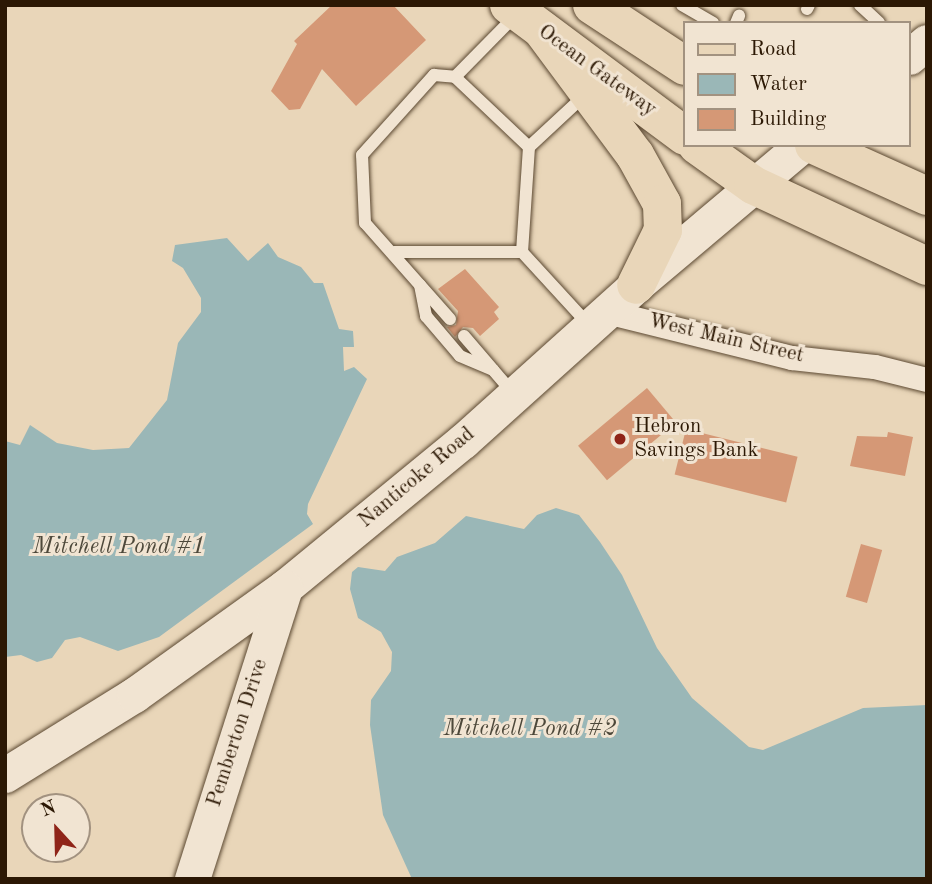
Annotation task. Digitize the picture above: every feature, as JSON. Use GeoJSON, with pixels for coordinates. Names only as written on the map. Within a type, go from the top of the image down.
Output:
{"type":"FeatureCollection","features":[{"type":"Feature","properties":{"kind":"main road"},"geometry":{"type":"LineString","coordinates":[[612,14],[684,65]]}},
{"type":"Feature","properties":{"kind":"main road"},"geometry":{"type":"LineString","coordinates":[[523,16],[589,91],[653,182],[662,204],[663,230],[636,285]]}},
{"type":"Feature","properties":{"kind":"main road","name":"Ocean Gateway"},"geometry":{"type":"LineString","coordinates":[[523,16],[684,135]]}},
{"type":"Feature","properties":{"kind":"main road"},"geometry":{"type":"LineString","coordinates":[[701,147],[753,185],[927,266]]}},
{"type":"Feature","properties":{"kind":"main road","name":"Nanticoke Road"},"geometry":{"type":"LineString","coordinates":[[5,775],[134,695],[285,587],[504,383],[599,319],[800,147]]}},
{"type":"Feature","properties":{"kind":"main road"},"geometry":{"type":"LineString","coordinates":[[818,147],[927,196]]}},
{"type":"Feature","properties":{"kind":"main road","name":"Pemberton Drive"},"geometry":{"type":"LineString","coordinates":[[192,879],[285,587]]}},
{"type":"Feature","properties":{"kind":"main road"},"geometry":{"type":"LineString","coordinates":[[5,763],[44,752]]}},
{"type":"Feature","properties":{"kind":"street","name":"West Main Street"},"geometry":{"type":"LineString","coordinates":[[599,319],[792,358],[876,367],[927,380]]}},
{"type":"Feature","properties":{"kind":"lane"},"geometry":{"type":"LineString","coordinates":[[682,5],[704,11]]}},
{"type":"Feature","properties":{"kind":"lane"},"geometry":{"type":"LineString","coordinates":[[860,5],[875,21]]}},
{"type":"Feature","properties":{"kind":"lane"},"geometry":{"type":"LineString","coordinates":[[455,77],[523,16]]}},
{"type":"Feature","properties":{"kind":"lane"},"geometry":{"type":"LineString","coordinates":[[450,319],[394,252],[365,223],[362,155],[434,75],[455,77],[529,147]]}},
{"type":"Feature","properties":{"kind":"lane"},"geometry":{"type":"LineString","coordinates":[[522,252],[529,147],[589,91]]}},
{"type":"Feature","properties":{"kind":"lane"},"geometry":{"type":"LineString","coordinates":[[394,252],[522,252],[599,319]]}},
{"type":"Feature","properties":{"kind":"lane"},"geometry":{"type":"LineString","coordinates":[[419,281],[426,316],[460,356],[504,383]]}},
{"type":"Feature","properties":{"kind":"lane"},"geometry":{"type":"LineString","coordinates":[[464,336],[504,383]]}},
{"type":"Feature","properties":{"kind":"water","name":"Mitchell Pond #1"},"geometry":{"type":"Polygon","coordinates":[[[227,238],[248,261],[268,243],[278,257],[301,267],[314,283],[323,283],[339,329],[353,331],[354,347],[343,347],[344,371],[354,367],[367,379],[308,504],[307,514],[313,524],[159,637],[118,651],[80,637],[65,640],[52,658],[37,662],[21,655],[5,657],[5,441],[20,445],[30,425],[57,443],[93,450],[129,448],[167,400],[178,343],[201,312],[201,298],[183,268],[172,261],[175,245],[227,238]]]}},
{"type":"Feature","properties":{"kind":"water","name":"Mitchell Pond #2"},"geometry":{"type":"Polygon","coordinates":[[[556,508],[579,515],[600,542],[622,575],[657,648],[692,698],[749,747],[763,750],[863,708],[927,705],[927,879],[412,879],[383,815],[370,725],[371,700],[391,671],[392,652],[381,632],[358,618],[350,589],[352,572],[358,567],[385,571],[397,557],[435,543],[466,516],[524,529],[537,515],[556,508]]]}},
{"type":"Feature","properties":{"kind":"building"},"geometry":{"type":"Polygon","coordinates":[[[332,5],[393,5],[426,40],[356,106],[322,69],[300,109],[289,110],[271,91],[297,44],[294,41],[332,5]]]}},
{"type":"Feature","properties":{"kind":"building"},"geometry":{"type":"Polygon","coordinates":[[[465,269],[499,307],[494,312],[499,319],[480,336],[473,328],[463,327],[455,337],[447,327],[456,325],[458,311],[438,289],[465,269]]]}},
{"type":"Feature","properties":{"kind":"building","name":"Hebron Savings Bank"},"geometry":{"type":"Polygon","coordinates":[[[647,388],[676,422],[607,480],[578,446],[647,388]]]}},
{"type":"Feature","properties":{"kind":"building"},"geometry":{"type":"Polygon","coordinates":[[[686,429],[798,457],[786,502],[675,475],[686,429]]]}},
{"type":"Feature","properties":{"kind":"building"},"geometry":{"type":"Polygon","coordinates":[[[888,432],[913,437],[905,476],[850,466],[857,436],[887,437],[888,432]]]}},
{"type":"Feature","properties":{"kind":"building"},"geometry":{"type":"Polygon","coordinates":[[[861,544],[882,550],[867,603],[846,597],[861,544]]]}},
{"type":"Feature","properties":{"kind":"place","name":"Hebron Savings Bank"},"geometry":{"type":"Point","coordinates":[620,439]}}]}
